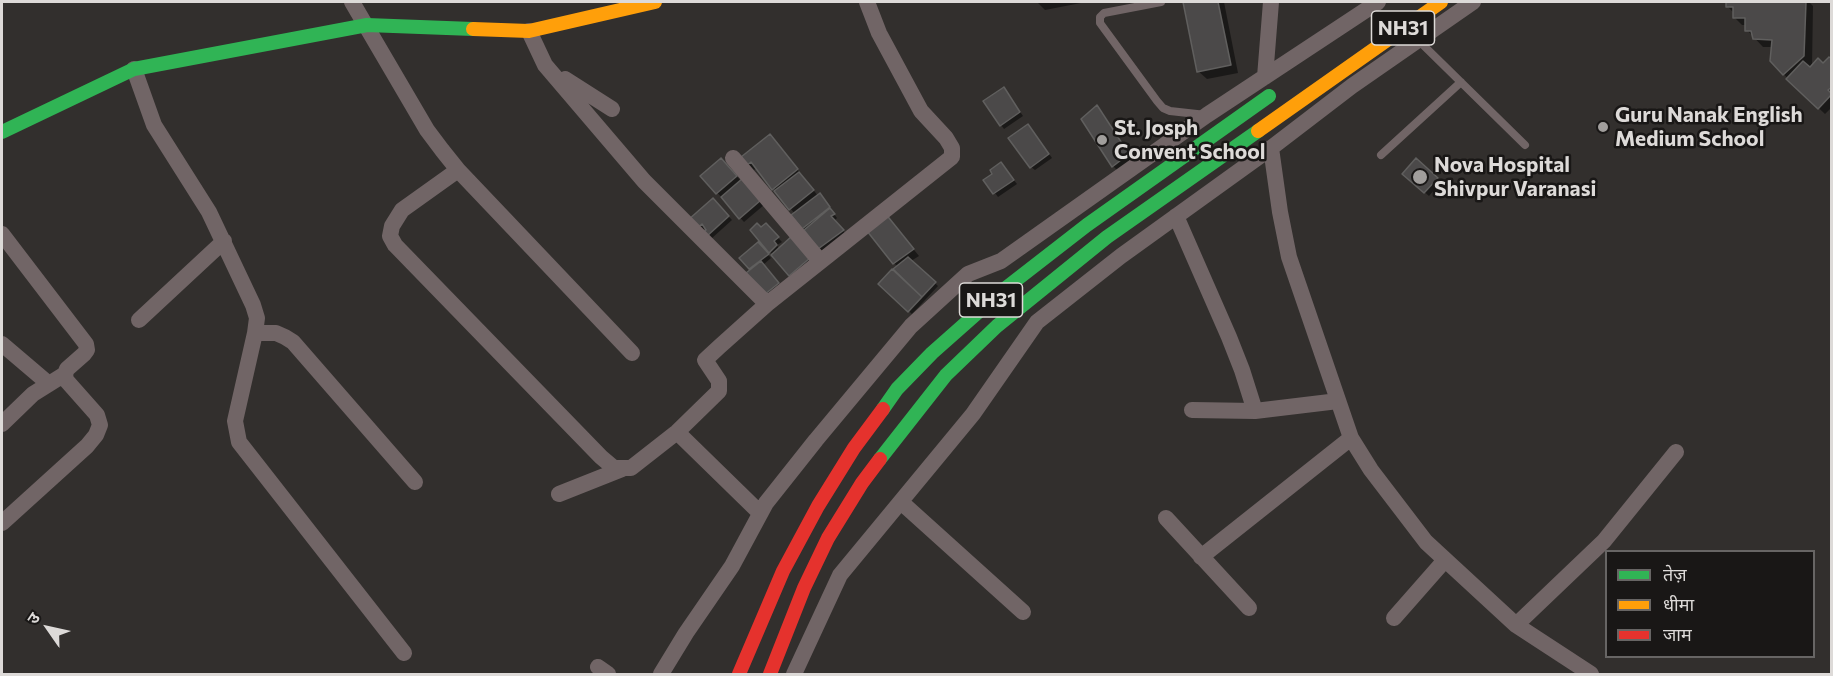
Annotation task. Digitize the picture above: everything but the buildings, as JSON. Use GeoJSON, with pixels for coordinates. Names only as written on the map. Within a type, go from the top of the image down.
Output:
{"type":"FeatureCollection","features":[{"type":"Feature","properties":{"kind":"main road"},"geometry":{"type":"LineString","coordinates":[[2,132],[134,69],[367,25],[529,31],[655,2]]}},
{"type":"Feature","properties":{"kind":"main road","name":"NH31"},"geometry":{"type":"LineString","coordinates":[[770,675],[804,588],[828,538],[862,483],[946,375],[1004,319],[1107,237],[1441,2]]}},
{"type":"Feature","properties":{"kind":"main road","name":"NH31"},"geometry":{"type":"LineString","coordinates":[[741,669],[783,571],[818,506],[854,448],[897,389],[932,353],[1002,291],[1087,225],[1276,92]]}},
{"type":"Feature","properties":{"kind":"street"},"geometry":{"type":"LineString","coordinates":[[352,2],[427,130],[458,170],[632,353]]}},
{"type":"Feature","properties":{"kind":"street"},"geometry":{"type":"LineString","coordinates":[[458,170],[402,210],[392,226],[390,236],[395,245],[601,457],[614,468],[631,468],[676,432],[719,391],[719,381],[705,360],[767,304],[952,157],[946,138],[921,111],[879,33],[867,2]]}},
{"type":"Feature","properties":{"kind":"street"},"geometry":{"type":"LineString","coordinates":[[1265,77],[1271,2]]}},
{"type":"Feature","properties":{"kind":"street"},"geometry":{"type":"LineString","coordinates":[[661,675],[686,633],[732,566],[760,513],[816,440],[911,326],[968,274],[1001,261],[1208,115],[1378,2]]}},
{"type":"Feature","properties":{"kind":"street"},"geometry":{"type":"LineString","coordinates":[[794,675],[840,575],[973,414],[1037,321],[1352,86],[1473,2]]}},
{"type":"Feature","properties":{"kind":"street"},"geometry":{"type":"LineString","coordinates":[[529,31],[545,65],[644,181],[767,304]]}},
{"type":"Feature","properties":{"kind":"street"},"geometry":{"type":"LineString","coordinates":[[545,65],[612,109]]}},
{"type":"Feature","properties":{"kind":"street"},"geometry":{"type":"LineString","coordinates":[[134,69],[154,125],[210,212],[257,318],[235,421],[239,442],[404,653]]}},
{"type":"Feature","properties":{"kind":"street"},"geometry":{"type":"LineString","coordinates":[[1271,148],[1289,257],[1351,438],[1371,470],[1426,542],[1516,625],[1590,675]]}},
{"type":"Feature","properties":{"kind":"street"},"geometry":{"type":"LineString","coordinates":[[733,158],[820,261]]}},
{"type":"Feature","properties":{"kind":"street"},"geometry":{"type":"LineString","coordinates":[[1176,216],[1242,370],[1255,411]]}},
{"type":"Feature","properties":{"kind":"street"},"geometry":{"type":"LineString","coordinates":[[2,234],[86,344],[87,350],[67,369],[65,374],[33,394],[2,424]]}},
{"type":"Feature","properties":{"kind":"street"},"geometry":{"type":"LineString","coordinates":[[139,320],[224,241]]}},
{"type":"Feature","properties":{"kind":"street"},"geometry":{"type":"LineString","coordinates":[[255,333],[276,333],[292,342],[415,482]]}},
{"type":"Feature","properties":{"kind":"street"},"geometry":{"type":"LineString","coordinates":[[2,344],[49,384]]}},
{"type":"Feature","properties":{"kind":"street"},"geometry":{"type":"LineString","coordinates":[[2,523],[87,446],[96,435],[100,425],[97,416],[66,380],[65,374]]}},
{"type":"Feature","properties":{"kind":"street"},"geometry":{"type":"LineString","coordinates":[[1192,410],[1255,411],[1338,401]]}},
{"type":"Feature","properties":{"kind":"street"},"geometry":{"type":"LineString","coordinates":[[676,432],[760,513]]}},
{"type":"Feature","properties":{"kind":"street"},"geometry":{"type":"LineString","coordinates":[[1202,557],[1351,438]]}},
{"type":"Feature","properties":{"kind":"street"},"geometry":{"type":"LineString","coordinates":[[1516,625],[1604,541],[1676,452]]}},
{"type":"Feature","properties":{"kind":"street"},"geometry":{"type":"LineString","coordinates":[[559,494],[622,469]]}},
{"type":"Feature","properties":{"kind":"street"},"geometry":{"type":"LineString","coordinates":[[901,502],[1023,612]]}},
{"type":"Feature","properties":{"kind":"street"},"geometry":{"type":"LineString","coordinates":[[1166,518],[1249,608]]}},
{"type":"Feature","properties":{"kind":"street"},"geometry":{"type":"LineString","coordinates":[[1394,618],[1445,560]]}},
{"type":"Feature","properties":{"kind":"lane"},"geometry":{"type":"LineString","coordinates":[[1161,2],[1104,12],[1100,17],[1100,23],[1163,108],[1170,111],[1208,115]]}},
{"type":"Feature","properties":{"kind":"lane"},"geometry":{"type":"LineString","coordinates":[[1418,40],[1525,145]]}},
{"type":"Feature","properties":{"kind":"lane"},"geometry":{"type":"LineString","coordinates":[[1381,155],[1461,82]]}},
{"type":"Feature","properties":{"kind":"traffic: fast"},"geometry":{"type":"LineString","coordinates":[[2,132],[134,69],[367,25],[473,29]]}},
{"type":"Feature","properties":{"kind":"traffic: fast"},"geometry":{"type":"LineString","coordinates":[[883,409],[897,389],[932,353],[1002,291],[1087,225],[1269,96]]}},
{"type":"Feature","properties":{"kind":"traffic: fast"},"geometry":{"type":"LineString","coordinates":[[880,459],[946,375],[997,326],[1107,237],[1258,131]]}},
{"type":"Feature","properties":{"kind":"traffic: slow"},"geometry":{"type":"LineString","coordinates":[[473,29],[529,31],[655,2]]}},
{"type":"Feature","properties":{"kind":"traffic: slow"},"geometry":{"type":"LineString","coordinates":[[1258,131],[1441,2]]}},
{"type":"Feature","properties":{"kind":"traffic: jam"},"geometry":{"type":"LineString","coordinates":[[739,674],[783,571],[818,506],[854,448],[883,409]]}},
{"type":"Feature","properties":{"kind":"traffic: jam"},"geometry":{"type":"LineString","coordinates":[[770,674],[804,588],[828,538],[862,483],[880,459]]}},
{"type":"Feature","properties":{"kind":"place","name":"Guru Nanak English Medium School"},"geometry":{"type":"Point","coordinates":[1603,127]}},
{"type":"Feature","properties":{"kind":"place","name":"St. Josph Convent School"},"geometry":{"type":"Point","coordinates":[1102,140]}},
{"type":"Feature","properties":{"kind":"place","name":"Nova Hospital Shivpur Varanasi"},"geometry":{"type":"Point","coordinates":[1420,177]}}]}
